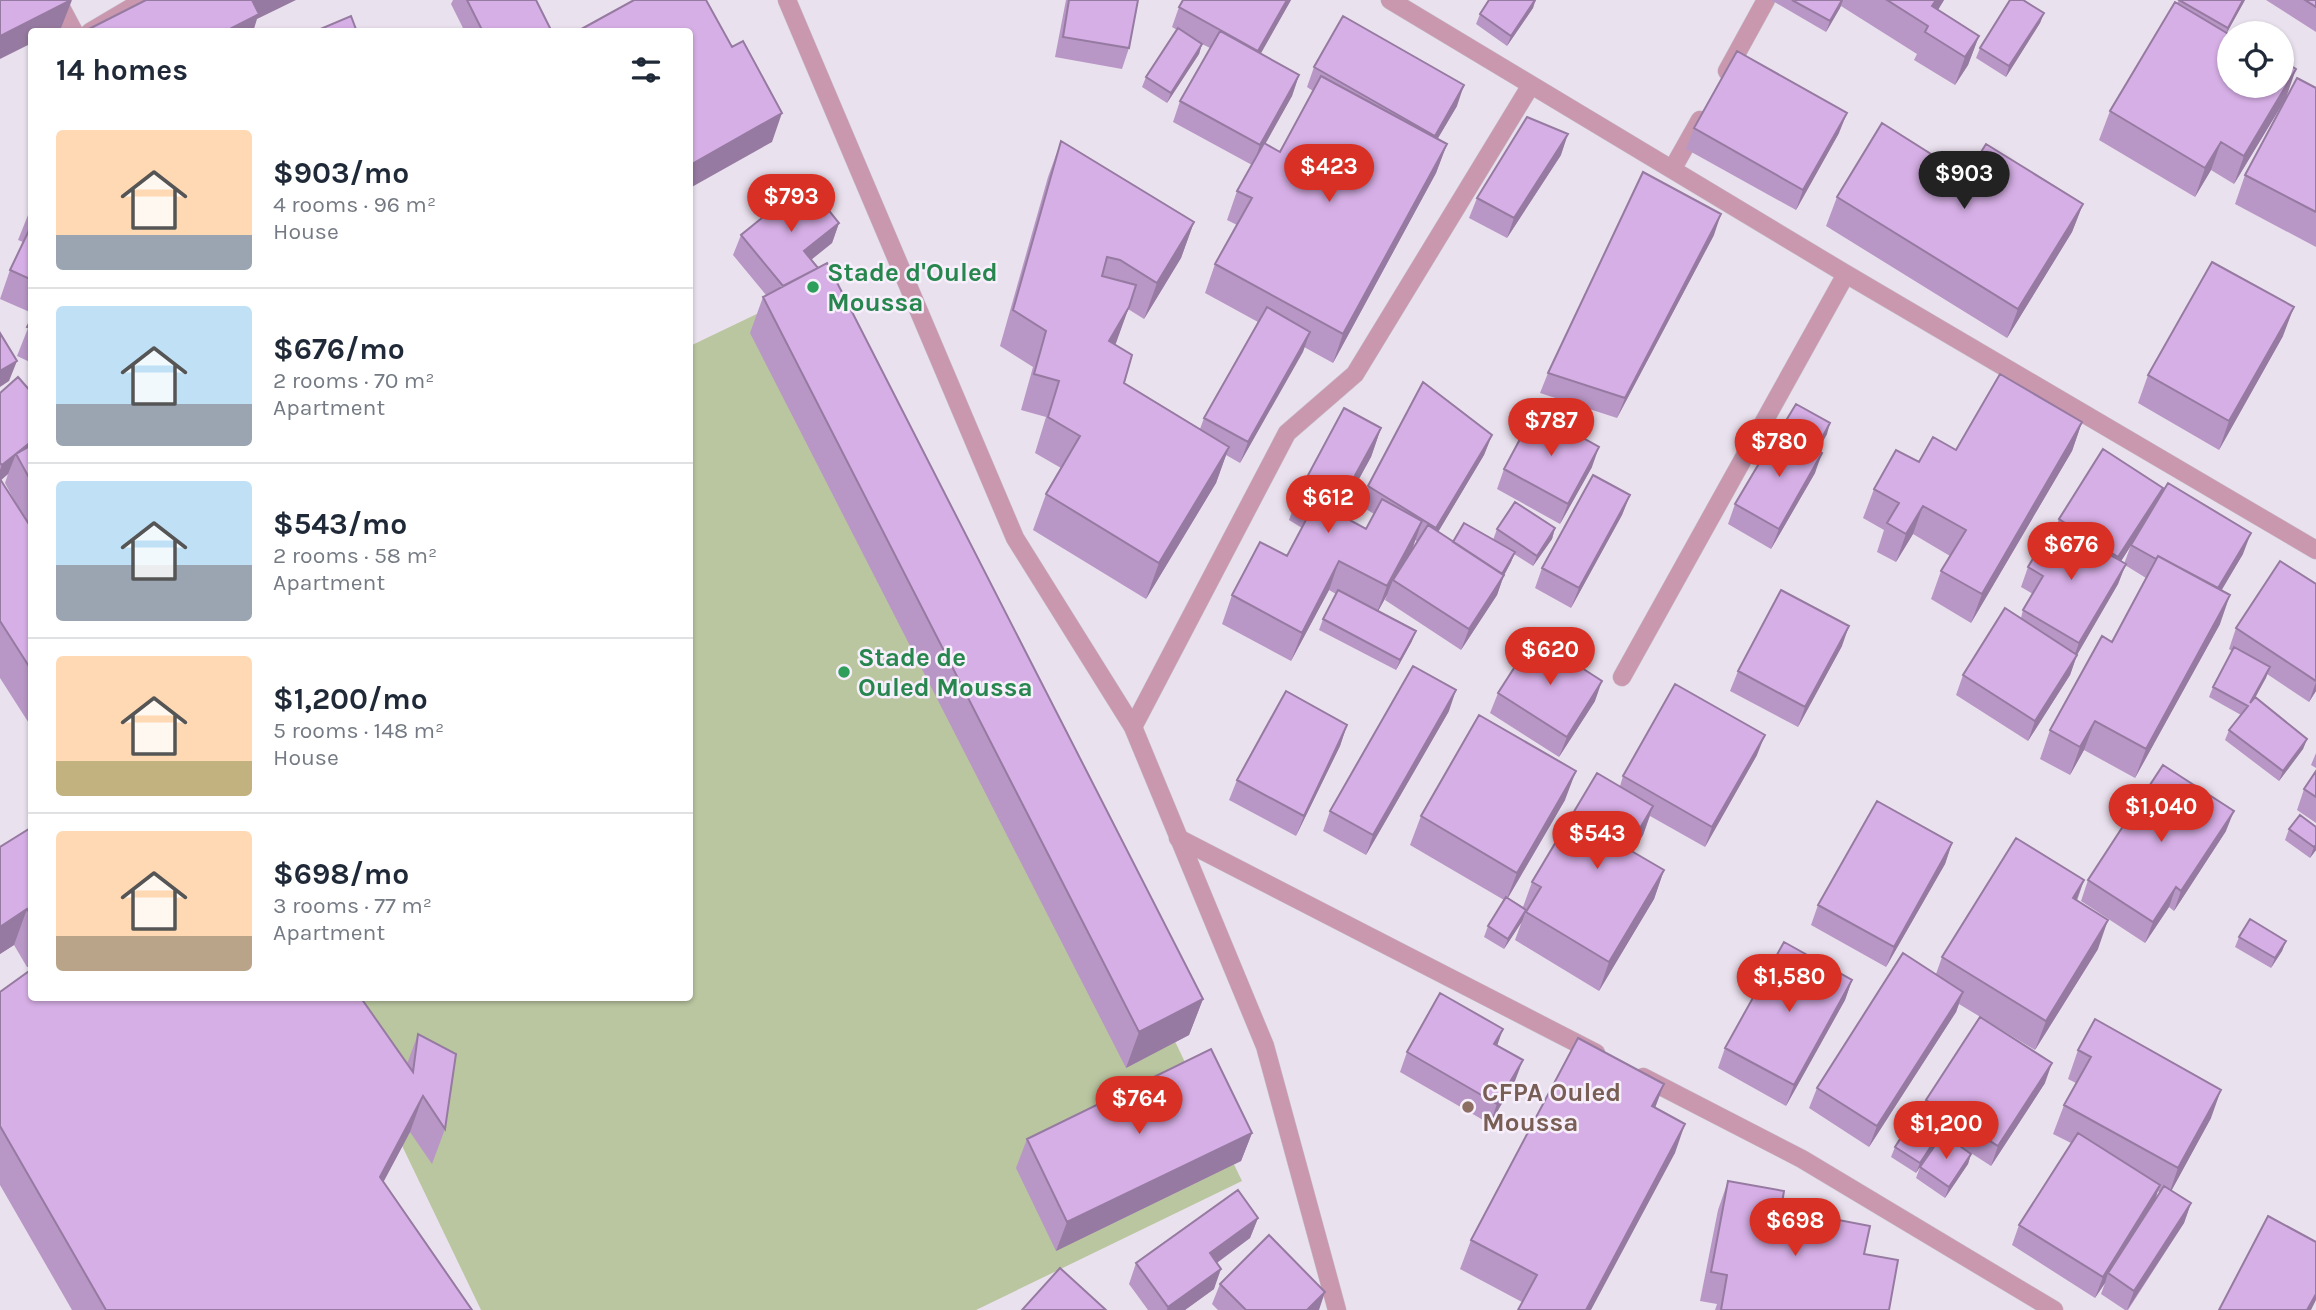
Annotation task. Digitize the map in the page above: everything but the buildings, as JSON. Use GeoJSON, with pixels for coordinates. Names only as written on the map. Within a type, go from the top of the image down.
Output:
{"type":"FeatureCollection","features":[{"type":"Feature","properties":{"kind":"street"},"geometry":{"type":"LineString","coordinates":[[57,0],[72,28]]}},
{"type":"Feature","properties":{"kind":"street"},"geometry":{"type":"LineString","coordinates":[[97,28],[144,0]]}},
{"type":"Feature","properties":{"kind":"street"},"geometry":{"type":"LineString","coordinates":[[787,0],[1015,538],[1133,727],[1265,1046],[1337,1310]]}},
{"type":"Feature","properties":{"kind":"street"},"geometry":{"type":"LineString","coordinates":[[1390,0],[1674,168],[1846,274],[2316,550]]}},
{"type":"Feature","properties":{"kind":"street"},"geometry":{"type":"LineString","coordinates":[[1720,84],[1766,0]]}},
{"type":"Feature","properties":{"kind":"street"},"geometry":{"type":"LineString","coordinates":[[1133,727],[1287,433],[1355,374],[1531,85]]}},
{"type":"Feature","properties":{"kind":"street"},"geometry":{"type":"LineString","coordinates":[[1674,168],[1707,108]]}},
{"type":"Feature","properties":{"kind":"street"},"geometry":{"type":"LineString","coordinates":[[1622,677],[1846,274]]}},
{"type":"Feature","properties":{"kind":"street"},"geometry":{"type":"LineString","coordinates":[[1178,838],[1606,1058]]}},
{"type":"Feature","properties":{"kind":"street"},"geometry":{"type":"LineString","coordinates":[[1631,1071],[1802,1159],[2053,1310]]}},
{"type":"Feature","properties":{"kind":"green space","name":"Stade de Ouled Moussa"},"geometry":{"type":"Polygon","coordinates":[[[813,287],[1242,1181],[976,1310],[481,1310],[332,1001],[693,1001],[693,345],[813,287]]]}},
{"type":"Feature","properties":{"kind":"place","name":"Stade d'Ouled Moussa"},"geometry":{"type":"Point","coordinates":[813,287]}},
{"type":"Feature","properties":{"kind":"place","name":"Stade de Ouled Moussa"},"geometry":{"type":"Point","coordinates":[844,672]}},
{"type":"Feature","properties":{"kind":"place","name":"CFPA Ouled Moussa"},"geometry":{"type":"Point","coordinates":[1468,1107]}}]}
